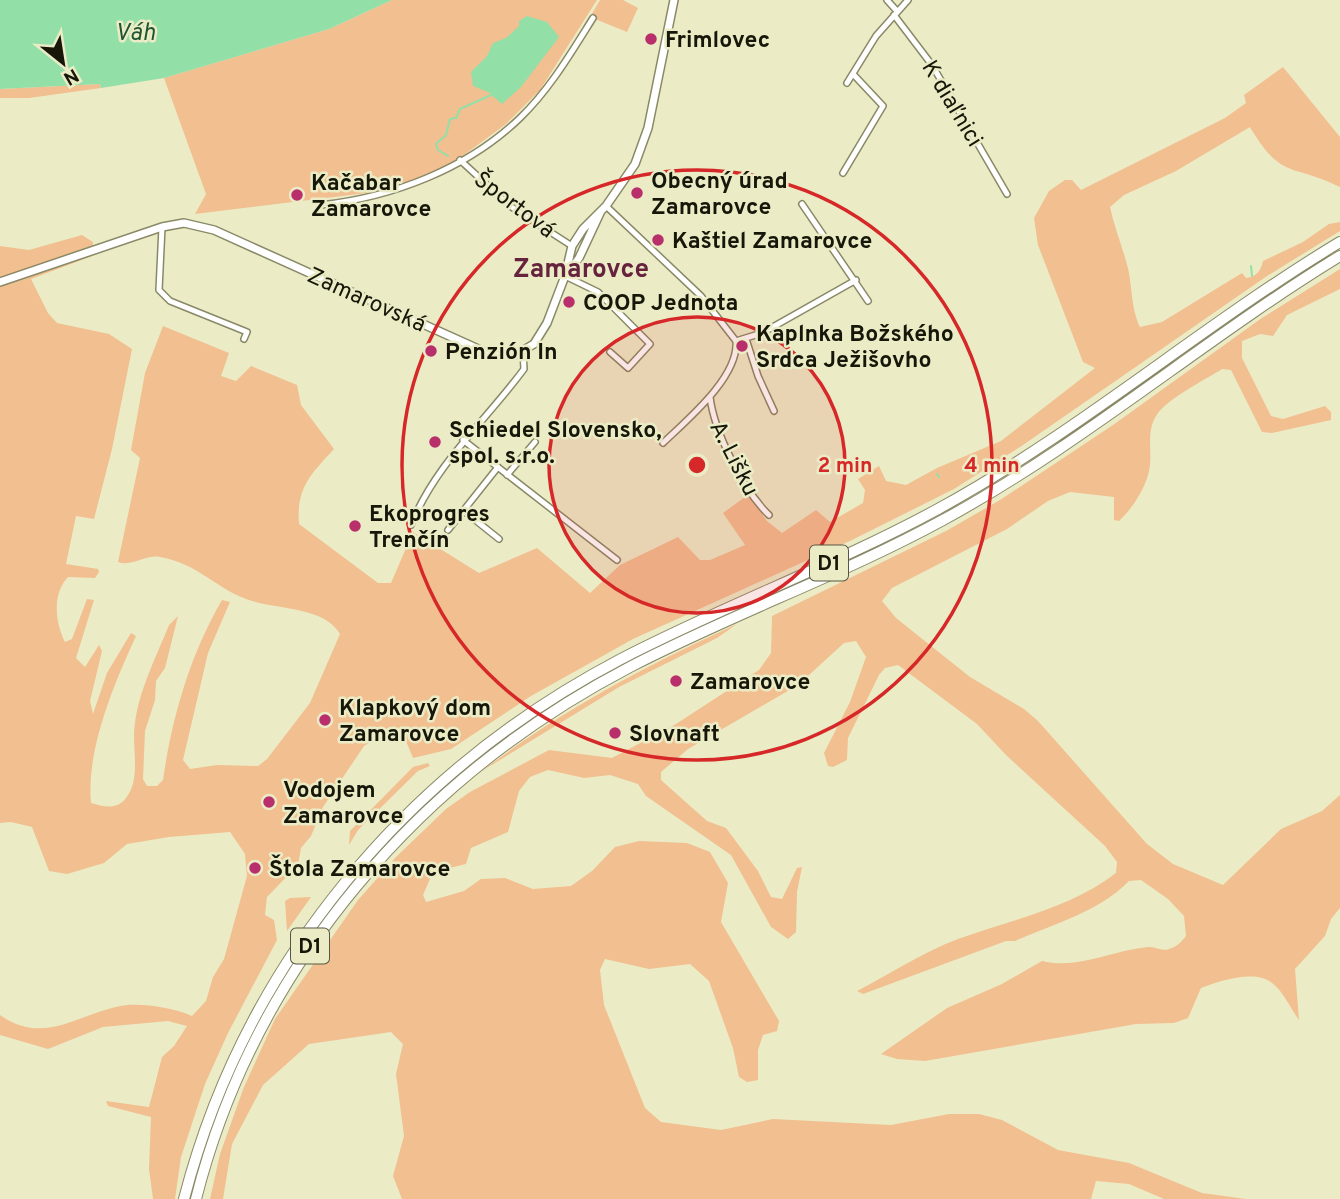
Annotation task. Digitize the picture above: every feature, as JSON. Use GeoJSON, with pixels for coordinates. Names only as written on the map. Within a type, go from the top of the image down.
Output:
{"type":"FeatureCollection","features":[{"type":"Feature","properties":{"kind":"highway","name":"D1"},"geometry":{"type":"LineString","coordinates":[[184,1199],[203,1136],[233,1060],[287,961],[326,904],[369,852],[418,801],[468,758],[528,714],[610,665],[713,614],[877,540],[994,476],[1239,307],[1340,242]]}},
{"type":"Feature","properties":{"kind":"highway","name":"D1"},"geometry":{"type":"LineString","coordinates":[[196,1199],[230,1095],[291,976],[360,880],[401,835],[463,777],[543,717],[629,668],[884,550],[1001,485],[1233,324],[1340,256]]}},
{"type":"Feature","properties":{"kind":"main road"},"geometry":{"type":"LineString","coordinates":[[565,276],[579,258],[604,209],[635,164],[642,147],[674,0]]}},
{"type":"Feature","properties":{"kind":"main road"},"geometry":{"type":"LineString","coordinates":[[523,352],[542,332],[565,276],[572,246],[583,229],[604,209]]}},
{"type":"Feature","properties":{"kind":"main road","name":"Zamarovská"},"geometry":{"type":"LineString","coordinates":[[0,282],[162,227],[184,223],[214,230],[485,352],[505,356],[523,352]]}},
{"type":"Feature","properties":{"kind":"street","name":"K diaľnici"},"geometry":{"type":"LineString","coordinates":[[887,0],[932,65],[1007,194]]}},
{"type":"Feature","properties":{"kind":"street"},"geometry":{"type":"LineString","coordinates":[[847,83],[895,13],[908,0]]}},
{"type":"Feature","properties":{"kind":"street","name":"Športová"},"geometry":{"type":"LineString","coordinates":[[321,205],[398,189],[460,160],[521,117],[558,73],[593,18]]}},
{"type":"Feature","properties":{"kind":"street"},"geometry":{"type":"LineString","coordinates":[[843,173],[883,106],[853,74]]}},
{"type":"Feature","properties":{"kind":"street","name":"Športová"},"geometry":{"type":"LineString","coordinates":[[460,160],[510,206],[572,246]]}},
{"type":"Feature","properties":{"kind":"street"},"geometry":{"type":"LineString","coordinates":[[802,204],[868,301]]}},
{"type":"Feature","properties":{"kind":"street"},"geometry":{"type":"LineString","coordinates":[[604,209],[694,288],[736,341],[746,339],[856,280]]}},
{"type":"Feature","properties":{"kind":"street"},"geometry":{"type":"LineString","coordinates":[[162,227],[159,290],[170,300],[247,332],[244,339]]}},
{"type":"Feature","properties":{"kind":"street"},"geometry":{"type":"LineString","coordinates":[[565,276],[598,292],[650,344],[628,368],[610,352]]}},
{"type":"Feature","properties":{"kind":"street"},"geometry":{"type":"LineString","coordinates":[[746,339],[758,376],[774,411]]}},
{"type":"Feature","properties":{"kind":"street","name":"A. Lišku"},"geometry":{"type":"LineString","coordinates":[[663,443],[710,397],[735,358],[736,341]]}},
{"type":"Feature","properties":{"kind":"street"},"geometry":{"type":"LineString","coordinates":[[411,525],[432,481],[524,369],[523,352]]}},
{"type":"Feature","properties":{"kind":"street","name":"A. Lišku"},"geometry":{"type":"LineString","coordinates":[[710,397],[718,431],[749,491],[769,515]]}},
{"type":"Feature","properties":{"kind":"street"},"geometry":{"type":"LineString","coordinates":[[463,440],[617,561]]}},
{"type":"Feature","properties":{"kind":"street"},"geometry":{"type":"LineString","coordinates":[[507,475],[535,442]]}},
{"type":"Feature","properties":{"kind":"street"},"geometry":{"type":"LineString","coordinates":[[448,530],[498,467]]}},
{"type":"Feature","properties":{"kind":"street"},"geometry":{"type":"LineString","coordinates":[[464,511],[499,539]]}},
{"type":"Feature","properties":{"kind":"shaded area"},"geometry":{"type":"Polygon","coordinates":[[[392,0],[597,0],[540,90],[506,124],[445,169],[391,190],[195,214],[206,194],[164,78],[329,29],[392,0]]]}},
{"type":"Feature","properties":{"kind":"shaded area","name":"Frimlovec"},"geometry":{"type":"Polygon","coordinates":[[[600,0],[623,0],[638,8],[627,32],[590,17],[600,0]]]}},
{"type":"Feature","properties":{"kind":"shaded area"},"geometry":{"type":"Polygon","coordinates":[[[1283,67],[1340,137],[1340,187],[1280,163],[1261,144],[1250,127],[1176,171],[1124,195],[1110,207],[1128,269],[1140,327],[1162,322],[1242,273],[1246,278],[1256,275],[1263,261],[1303,242],[1329,224],[1340,222],[1340,231],[1267,276],[1023,445],[954,489],[852,540],[633,639],[531,696],[451,749],[413,758],[406,741],[376,739],[364,746],[323,807],[311,836],[301,848],[298,865],[267,897],[265,915],[274,920],[277,940],[228,1033],[205,1084],[181,1157],[175,1199],[153,1199],[149,1169],[151,1117],[108,1106],[106,1101],[149,1107],[162,1057],[174,1046],[187,1026],[168,1021],[103,1027],[48,1049],[0,1035],[0,1015],[17,1024],[33,1028],[49,1028],[128,1005],[161,1007],[192,1016],[206,1001],[213,977],[224,959],[247,876],[245,854],[230,832],[127,844],[104,863],[67,874],[49,871],[32,827],[11,822],[0,823],[0,246],[29,250],[82,235],[93,242],[92,256],[31,279],[48,313],[57,323],[109,334],[132,349],[112,449],[94,519],[76,516],[66,564],[98,569],[99,572],[95,578],[68,577],[57,600],[57,617],[65,642],[72,639],[87,599],[94,600],[76,658],[85,667],[99,645],[102,651],[90,701],[93,714],[107,673],[131,633],[136,636],[103,718],[93,761],[91,803],[114,806],[122,802],[131,790],[135,772],[134,732],[140,698],[169,625],[178,616],[165,668],[156,681],[155,700],[145,731],[143,779],[147,786],[157,786],[163,780],[184,687],[201,642],[222,600],[230,602],[208,653],[183,760],[190,769],[217,765],[258,766],[267,759],[310,703],[340,634],[333,625],[313,614],[263,604],[239,596],[174,560],[150,557],[129,563],[118,562],[140,458],[131,450],[145,373],[163,326],[229,353],[221,376],[236,381],[251,366],[297,385],[301,405],[334,449],[307,482],[300,501],[299,524],[378,583],[391,583],[413,532],[479,573],[537,548],[590,593],[620,565],[678,537],[700,560],[710,560],[745,545],[723,513],[749,494],[767,521],[782,533],[816,510],[830,522],[863,503],[865,490],[858,479],[879,466],[886,481],[906,485],[937,468],[1001,441],[1095,368],[1083,362],[1038,245],[1034,218],[1049,191],[1065,180],[1072,180],[1081,190],[1225,118],[1246,103],[1244,95],[1283,67]]]}},
{"type":"Feature","properties":{"kind":"shaded area"},"geometry":{"type":"Polygon","coordinates":[[[100,84],[101,88],[29,98],[0,98],[0,89],[100,84]]]}},
{"type":"Feature","properties":{"kind":"shaded area"},"geometry":{"type":"Polygon","coordinates":[[[1340,269],[1340,289],[1287,315],[1273,336],[1260,334],[1242,341],[1242,358],[1271,416],[1283,419],[1325,406],[1331,412],[1331,420],[1272,433],[1262,432],[1231,370],[1222,369],[1177,397],[1156,416],[1151,430],[1150,468],[1146,481],[1128,512],[1119,521],[1114,520],[1114,497],[1070,492],[1048,501],[1007,529],[892,588],[882,601],[896,618],[970,677],[1024,709],[1038,721],[1147,844],[1173,864],[1223,885],[1281,829],[1322,811],[1340,795],[1340,908],[1331,919],[1325,936],[1295,969],[1299,1020],[1276,986],[1265,979],[1247,977],[1201,988],[1188,1018],[1174,1023],[1136,1024],[925,1061],[897,1059],[881,1054],[947,1008],[1002,984],[1042,961],[1069,963],[1148,947],[1166,950],[1177,946],[1186,936],[1184,916],[1168,899],[1141,880],[1129,881],[1104,901],[1060,923],[863,994],[857,991],[945,944],[1040,912],[1080,895],[1116,873],[1117,862],[1105,846],[1006,755],[977,724],[898,665],[885,668],[879,675],[848,738],[847,760],[833,767],[828,766],[824,753],[850,702],[866,657],[856,641],[844,643],[798,685],[688,749],[661,772],[661,780],[707,821],[726,828],[758,871],[771,897],[782,899],[797,868],[802,867],[797,892],[796,932],[788,939],[771,927],[731,855],[646,796],[638,784],[610,775],[584,778],[548,770],[530,777],[519,791],[508,832],[471,848],[466,864],[433,872],[423,895],[426,902],[464,891],[481,879],[505,878],[533,889],[571,886],[592,871],[615,847],[639,841],[687,843],[710,852],[728,883],[721,922],[779,1021],[777,1031],[763,1035],[758,1050],[758,1080],[747,1082],[739,1077],[733,1048],[709,981],[690,964],[649,969],[605,959],[600,970],[604,1005],[645,1108],[661,1122],[721,1130],[773,1119],[891,1125],[949,1114],[979,1114],[1002,1120],[1058,1150],[1129,1163],[1202,1193],[1246,1199],[1164,1199],[1129,1184],[1096,1181],[1091,1199],[402,1199],[393,1176],[404,1136],[396,1074],[403,1044],[391,1032],[309,1044],[263,1085],[232,1144],[223,1199],[210,1199],[220,1154],[244,1087],[275,1019],[358,900],[396,857],[446,809],[470,792],[549,750],[612,758],[676,724],[759,670],[771,653],[772,616],[946,531],[1000,500],[1113,425],[1259,320],[1340,269]]]}},
{"type":"Feature","properties":{"kind":"shaded area"},"geometry":{"type":"Polygon","coordinates":[[[737,624],[717,638],[619,687],[482,771],[574,708],[670,656],[737,624]]]}},
{"type":"Feature","properties":{"kind":"shaded area"},"geometry":{"type":"Polygon","coordinates":[[[428,763],[430,766],[418,771],[358,830],[349,845],[350,831],[413,767],[428,763]]]}},
{"type":"Feature","properties":{"kind":"shaded area"},"geometry":{"type":"Polygon","coordinates":[[[311,897],[287,931],[285,901],[290,898],[311,897]]]}},
{"type":"Feature","properties":{"kind":"water","name":"Váh"},"geometry":{"type":"Polygon","coordinates":[[[0,0],[392,0],[329,29],[164,78],[101,88],[100,84],[0,89],[0,0]]]}},
{"type":"Feature","properties":{"kind":"water"},"geometry":{"type":"Polygon","coordinates":[[[527,16],[547,22],[559,37],[521,87],[502,104],[488,92],[473,86],[471,72],[487,56],[493,43],[506,38],[519,26],[519,21],[527,16]]]}},
{"type":"Feature","properties":{"kind":"waterway"},"geometry":{"type":"LineString","coordinates":[[448,156],[438,150],[436,144],[446,135],[450,119],[456,118],[460,109],[491,95]]}},
{"type":"Feature","properties":{"kind":"waterway"},"geometry":{"type":"LineString","coordinates":[[1251,266],[1252,276]]}},
{"type":"Feature","properties":{"kind":"place","name":"Frimlovec"},"geometry":{"type":"Point","coordinates":[651,39]}},
{"type":"Feature","properties":{"kind":"place","name":"Obecný úrad Zamarovce"},"geometry":{"type":"Point","coordinates":[637,193]}},
{"type":"Feature","properties":{"kind":"place","name":"Kačabar Zamarovce"},"geometry":{"type":"Point","coordinates":[297,195]}},
{"type":"Feature","properties":{"kind":"place","name":"Kaštiel Zamarovce"},"geometry":{"type":"Point","coordinates":[658,240]}},
{"type":"Feature","properties":{"kind":"place","name":"COOP Jednota"},"geometry":{"type":"Point","coordinates":[569,302]}},
{"type":"Feature","properties":{"kind":"place","name":"Kaplnka Božského Srdca Ježišovho"},"geometry":{"type":"Point","coordinates":[742,346]}},
{"type":"Feature","properties":{"kind":"place","name":"Penzión In"},"geometry":{"type":"Point","coordinates":[431,351]}},
{"type":"Feature","properties":{"kind":"place","name":"Schiedel Slovensko, spol. s.r.o."},"geometry":{"type":"Point","coordinates":[435,442]}},
{"type":"Feature","properties":{"kind":"place","name":"Ekoprogres Trenčín"},"geometry":{"type":"Point","coordinates":[355,526]}},
{"type":"Feature","properties":{"kind":"place","name":"Zamarovce"},"geometry":{"type":"Point","coordinates":[676,681]}},
{"type":"Feature","properties":{"kind":"place","name":"Klapkový dom Zamarovce"},"geometry":{"type":"Point","coordinates":[325,720]}},
{"type":"Feature","properties":{"kind":"place","name":"Slovnaft"},"geometry":{"type":"Point","coordinates":[615,733]}},
{"type":"Feature","properties":{"kind":"place","name":"Vodojem Zamarovce"},"geometry":{"type":"Point","coordinates":[269,802]}},
{"type":"Feature","properties":{"kind":"place","name":"Štola Zamarovce"},"geometry":{"type":"Point","coordinates":[255,868]}},
{"type":"Feature","properties":{"kind":"district","name":"Zamarovce"},"geometry":{"type":"Point","coordinates":[581,268]}}]}
